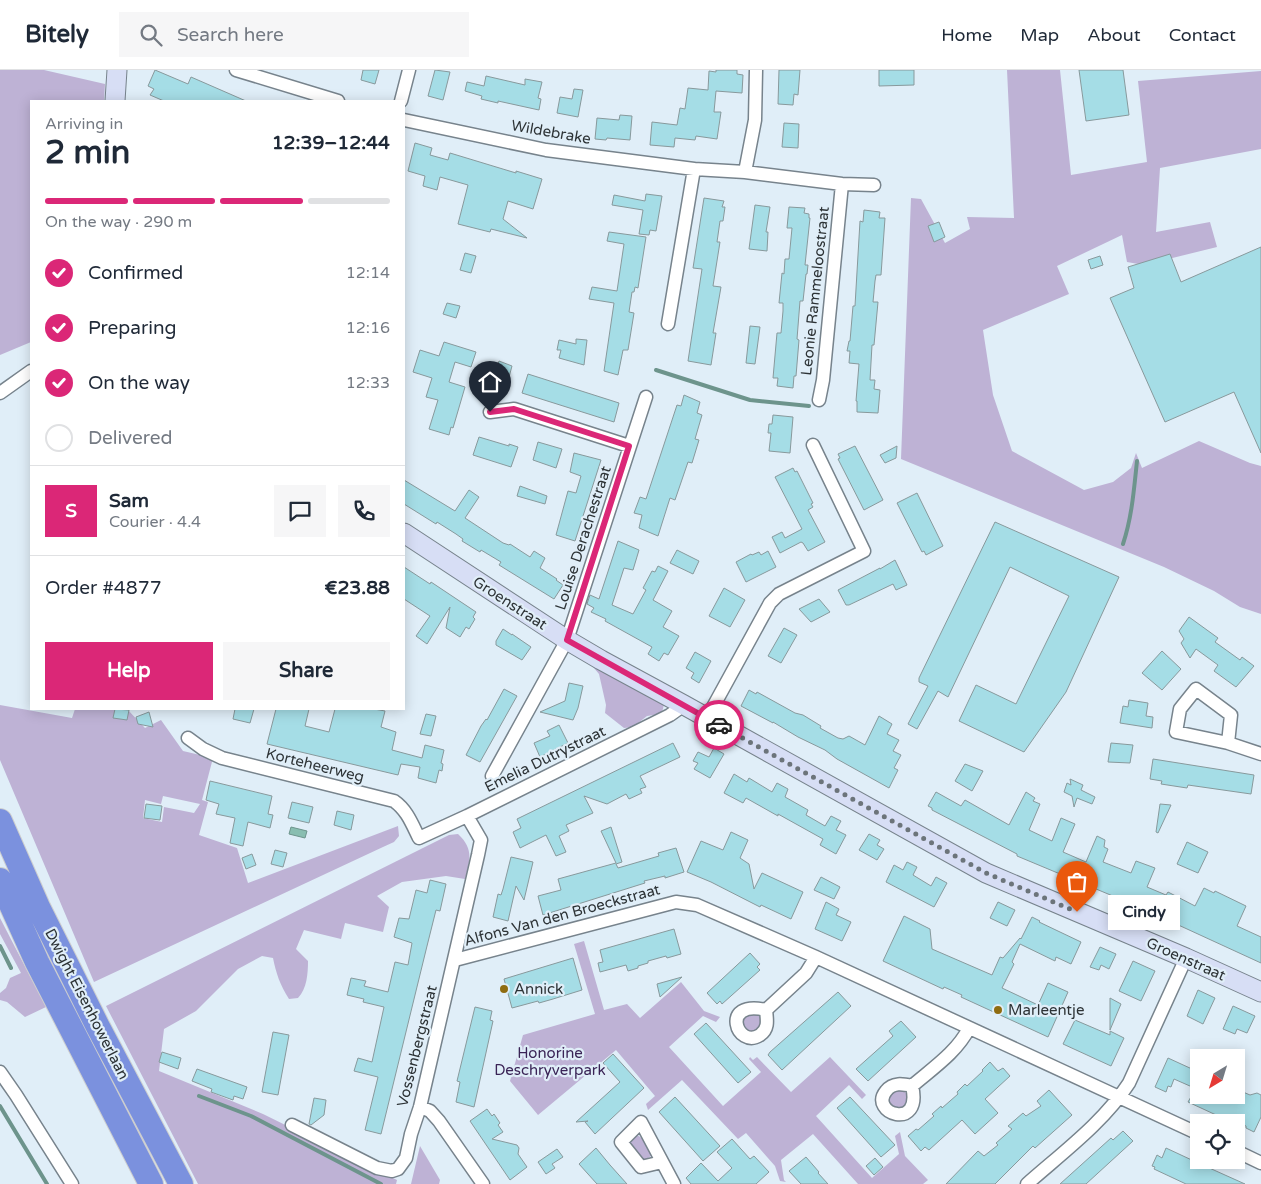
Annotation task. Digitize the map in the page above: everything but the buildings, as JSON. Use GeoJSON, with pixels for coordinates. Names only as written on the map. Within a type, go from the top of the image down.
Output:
{"type":"FeatureCollection","features":[{"type":"Feature","properties":{"kind":"highway","name":"Dwight Eisenhowerlaan"},"geometry":{"type":"LineString","coordinates":[[0,821],[38,907],[97,1025],[181,1184]]}},
{"type":"Feature","properties":{"kind":"highway","name":"Dwight Eisenhowerlaan"},"geometry":{"type":"LineString","coordinates":[[0,880],[37,962],[152,1184]]}},
{"type":"Feature","properties":{"kind":"street"},"geometry":{"type":"LineString","coordinates":[[115,100],[116,70]]}},
{"type":"Feature","properties":{"kind":"street"},"geometry":{"type":"LineString","coordinates":[[236,70],[335,100]]}},
{"type":"Feature","properties":{"kind":"street"},"geometry":{"type":"LineString","coordinates":[[401,100],[409,70]]}},
{"type":"Feature","properties":{"kind":"street"},"geometry":{"type":"LineString","coordinates":[[745,172],[754,120],[756,70]]}},
{"type":"Feature","properties":{"kind":"street","name":"Wildebrake"},"geometry":{"type":"LineString","coordinates":[[405,120],[546,150],[694,170],[745,172],[842,184],[874,185]]}},
{"type":"Feature","properties":{"kind":"street"},"geometry":{"type":"LineString","coordinates":[[668,324],[694,170]]}},
{"type":"Feature","properties":{"kind":"street","name":"Leonie Rammeloostraat"},"geometry":{"type":"LineString","coordinates":[[819,400],[823,380],[842,184]]}},
{"type":"Feature","properties":{"kind":"street"},"geometry":{"type":"LineString","coordinates":[[0,393],[30,372]]}},
{"type":"Feature","properties":{"kind":"street","name":"Louise Derachestraat"},"geometry":{"type":"LineString","coordinates":[[567,640],[646,397]]}},
{"type":"Feature","properties":{"kind":"street"},"geometry":{"type":"LineString","coordinates":[[490,412],[514,409],[629,446]]}},
{"type":"Feature","properties":{"kind":"street"},"geometry":{"type":"LineString","coordinates":[[707,718],[770,603],[779,594],[864,551],[812,445]]}},
{"type":"Feature","properties":{"kind":"street","name":"Groenstraat"},"geometry":{"type":"LineString","coordinates":[[405,534],[567,640],[601,660],[986,873],[1261,992]]}},
{"type":"Feature","properties":{"kind":"street","name":"Emelia Dutrystraat"},"geometry":{"type":"LineString","coordinates":[[492,776],[567,640]]}},
{"type":"Feature","properties":{"kind":"street"},"geometry":{"type":"LineString","coordinates":[[1228,743],[1231,715],[1196,689],[1180,708],[1176,732],[1228,743],[1261,754]]}},
{"type":"Feature","properties":{"kind":"street","name":"Emelia Dutrystraat"},"geometry":{"type":"LineString","coordinates":[[419,838],[670,716],[684,705]]}},
{"type":"Feature","properties":{"kind":"street","name":"Korteheerweg"},"geometry":{"type":"LineString","coordinates":[[188,738],[203,749],[222,758],[394,801],[407,813],[419,838]]}},
{"type":"Feature","properties":{"kind":"street","name":"Vossenbergstraat"},"geometry":{"type":"LineString","coordinates":[[292,1125],[377,1168],[392,1171],[398,1169],[406,1158],[455,960],[481,840],[467,816]]}},
{"type":"Feature","properties":{"kind":"street","name":"Alfons Van den Broeckstraat"},"geometry":{"type":"LineString","coordinates":[[455,960],[676,902],[697,905],[816,957],[1190,1130]]}},
{"type":"Feature","properties":{"kind":"street"},"geometry":{"type":"LineString","coordinates":[[766,1010],[806,973],[816,957]]}},
{"type":"Feature","properties":{"kind":"street"},"geometry":{"type":"LineString","coordinates":[[1027,1184],[1102,1116],[1129,1083],[1186,958]]}},
{"type":"Feature","properties":{"kind":"street"},"geometry":{"type":"LineString","coordinates":[[912,1086],[962,1042],[969,1028]]}},
{"type":"Feature","properties":{"kind":"street"},"geometry":{"type":"LineString","coordinates":[[0,1072],[72,1184]]}},
{"type":"Feature","properties":{"kind":"street"},"geometry":{"type":"LineString","coordinates":[[420,1107],[430,1111],[439,1121],[482,1184]]}},
{"type":"Feature","properties":{"kind":"street"},"geometry":{"type":"LineString","coordinates":[[1245,1155],[1261,1162]]}},
{"type":"Feature","properties":{"kind":"street"},"geometry":{"type":"LineString","coordinates":[[662,1162],[674,1184]]}},
{"type":"Feature","properties":{"kind":"green space"},"geometry":{"type":"Polygon","coordinates":[[[0,70],[44,70],[105,84],[104,100],[30,100],[30,342],[0,355],[0,70]]]}},
{"type":"Feature","properties":{"kind":"green space"},"geometry":{"type":"Polygon","coordinates":[[[1007,70],[1060,70],[1071,175],[1147,162],[1138,81],[1261,71],[1261,149],[1160,168],[1156,232],[1210,222],[1217,247],[1144,265],[1127,262],[1122,235],[1057,266],[1069,294],[983,330],[993,395],[1012,451],[1084,490],[1113,482],[1131,468],[1136,453],[1142,468],[1199,441],[1261,466],[1261,614],[1240,607],[1214,591],[1164,567],[901,459],[911,198],[921,199],[945,243],[970,229],[967,217],[1014,218],[1007,70]]]}},
{"type":"Feature","properties":{"kind":"green space"},"geometry":{"type":"Polygon","coordinates":[[[588,661],[664,704],[660,714],[647,716],[633,727],[624,728],[605,713],[606,705],[599,674],[588,661]]]}},
{"type":"Feature","properties":{"kind":"green space"},"geometry":{"type":"Polygon","coordinates":[[[0,705],[72,718],[75,710],[128,710],[145,728],[161,720],[183,751],[213,758],[202,800],[208,802],[199,835],[237,848],[248,883],[398,826],[399,836],[394,842],[94,982],[0,760],[0,705]],[[163,796],[161,804],[145,800],[143,818],[162,822],[164,807],[194,813],[200,804],[163,796]]]}},
{"type":"Feature","properties":{"kind":"green space"},"geometry":{"type":"Polygon","coordinates":[[[458,834],[469,850],[465,879],[446,876],[402,882],[377,896],[389,907],[383,932],[345,923],[341,939],[304,930],[296,949],[308,961],[308,971],[305,986],[298,998],[289,999],[279,979],[273,958],[262,956],[238,969],[196,1011],[164,1029],[159,1071],[263,1114],[397,1180],[396,1184],[198,1184],[106,1006],[449,835],[458,834]]]}},
{"type":"Feature","properties":{"kind":"green space"},"geometry":{"type":"Polygon","coordinates":[[[0,918],[46,1007],[25,1017],[7,1002],[0,1000],[0,993],[6,988],[10,978],[21,973],[0,934],[0,918]]]}},
{"type":"Feature","properties":{"kind":"green space","name":"Honorine Deschryverpark"},"geometry":{"type":"Polygon","coordinates":[[[584,941],[604,1010],[627,1004],[640,1018],[681,982],[704,1011],[720,1017],[716,1022],[703,1016],[669,1047],[723,1106],[761,1072],[749,1059],[750,1057],[753,1060],[757,1057],[791,1092],[830,1057],[866,1095],[862,1099],[849,1085],[816,1116],[872,1178],[899,1154],[895,1136],[900,1132],[905,1156],[928,1180],[923,1184],[858,1184],[813,1134],[781,1160],[784,1180],[786,1182],[780,1181],[775,1166],[746,1133],[738,1139],[682,1080],[648,1110],[646,1104],[655,1096],[616,1050],[538,1115],[510,1081],[523,1035],[595,1014],[574,944],[584,941]]]}},
{"type":"Feature","properties":{"kind":"green space"},"geometry":{"type":"Polygon","coordinates":[[[747,1013],[759,1015],[761,1019],[761,1027],[755,1033],[744,1030],[742,1018],[747,1013]]]}},
{"type":"Feature","properties":{"kind":"green space"},"geometry":{"type":"Polygon","coordinates":[[[895,1090],[903,1090],[906,1093],[908,1105],[897,1111],[888,1103],[888,1095],[895,1090]]]}},
{"type":"Feature","properties":{"kind":"green space"},"geometry":{"type":"Polygon","coordinates":[[[637,1135],[645,1141],[650,1149],[651,1156],[645,1160],[641,1160],[630,1147],[629,1142],[632,1137],[637,1135]]]}},
{"type":"Feature","properties":{"kind":"green space"},"geometry":{"type":"Polygon","coordinates":[[[420,1146],[440,1180],[439,1184],[411,1184],[420,1146]]]}},
{"type":"Feature","properties":{"kind":"shaded area"},"geometry":{"type":"Polygon","coordinates":[[[291,827],[307,831],[305,838],[289,834],[291,827]]]}},
{"type":"Feature","properties":{"kind":"waterway"},"geometry":{"type":"LineString","coordinates":[[656,370],[750,400],[809,406]]}},
{"type":"Feature","properties":{"kind":"waterway"},"geometry":{"type":"LineString","coordinates":[[1123,544],[1131,513],[1137,461]]}},
{"type":"Feature","properties":{"kind":"waterway"},"geometry":{"type":"LineString","coordinates":[[0,946],[11,968]]}},
{"type":"Feature","properties":{"kind":"waterway"},"geometry":{"type":"LineString","coordinates":[[199,1096],[251,1116],[381,1184]]}},
{"type":"Feature","properties":{"kind":"waterway"},"geometry":{"type":"LineString","coordinates":[[0,1106],[47,1184]]}},
{"type":"Feature","properties":{"kind":"way so far"},"geometry":{"type":"LineString","coordinates":[[719,725],[986,873],[1077,912]]}},
{"type":"Feature","properties":{"kind":"place","name":"Cindy"},"geometry":{"type":"Point","coordinates":[1077,912]}},
{"type":"Feature","properties":{"kind":"place","name":"Annick"},"geometry":{"type":"Point","coordinates":[504,989]}},
{"type":"Feature","properties":{"kind":"place","name":"Marleentje"},"geometry":{"type":"Point","coordinates":[998,1010]}},
{"type":"Feature","properties":{"kind":"route"},"geometry":{"type":"LineString","coordinates":[[490,412],[514,409],[629,446],[567,640],[719,725]]}}]}
